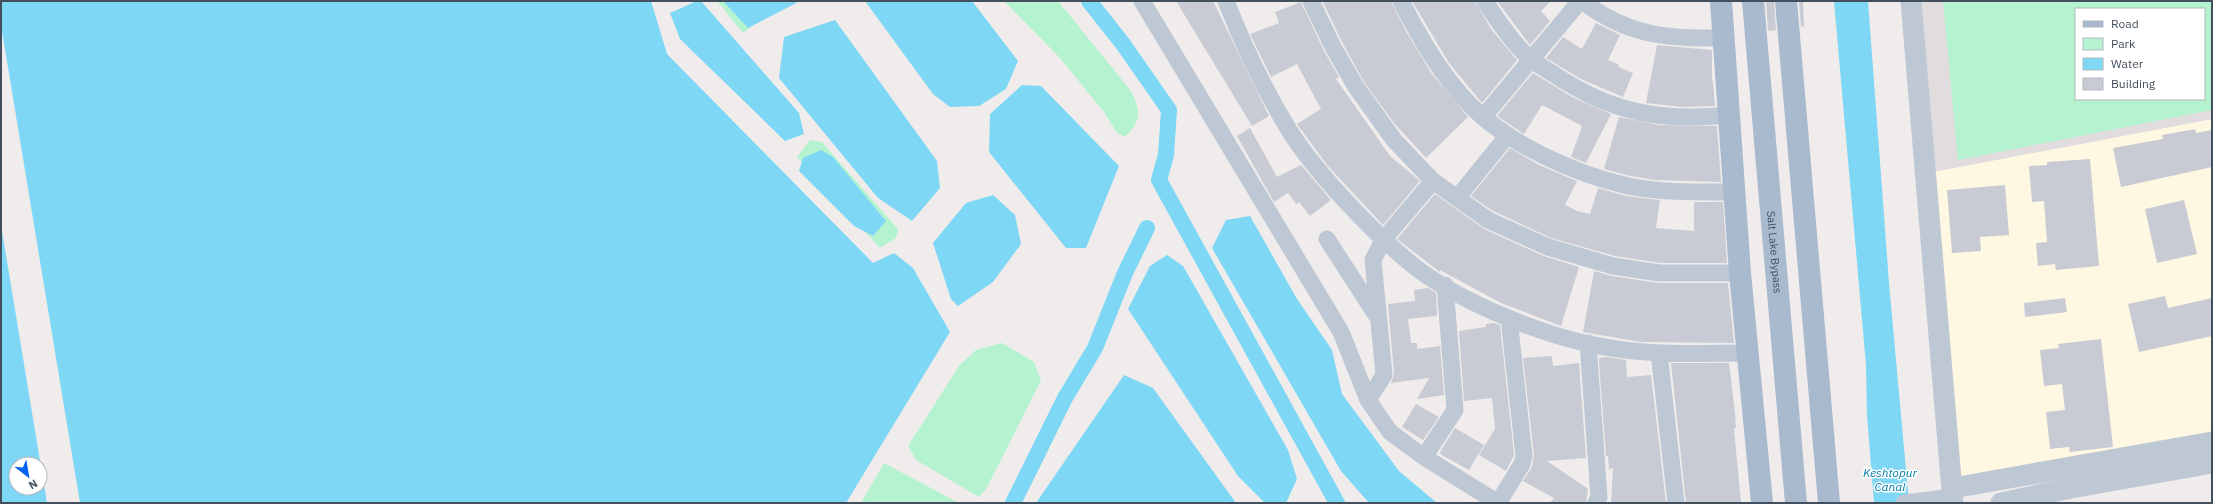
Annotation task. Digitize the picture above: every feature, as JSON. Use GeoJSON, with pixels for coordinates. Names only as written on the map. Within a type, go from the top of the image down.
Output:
{"type":"FeatureCollection","features":[{"type":"Feature","properties":{"kind":"main road"},"geometry":{"type":"LineString","coordinates":[[1721,1],[1740,273],[1762,503]]}},
{"type":"Feature","properties":{"kind":"main road","name":"Salt Lake Bypass"},"geometry":{"type":"LineString","coordinates":[[1753,1],[1796,503]]}},
{"type":"Feature","properties":{"kind":"main road"},"geometry":{"type":"LineString","coordinates":[[1786,1],[1829,503]]}},
{"type":"Feature","properties":{"kind":"street"},"geometry":{"type":"LineString","coordinates":[[1142,1],[1341,332],[1368,400],[1390,432],[1424,457],[1498,503],[1522,464],[1524,456],[1509,318]]}},
{"type":"Feature","properties":{"kind":"street"},"geometry":{"type":"LineString","coordinates":[[1220,1],[1236,28],[1289,131],[1320,173],[1383,240],[1420,270],[1445,285],[1509,318],[1603,347],[1659,353],[1748,353]]}},
{"type":"Feature","properties":{"kind":"street"},"geometry":{"type":"LineString","coordinates":[[1226,1],[1236,28]]}},
{"type":"Feature","properties":{"kind":"street"},"geometry":{"type":"LineString","coordinates":[[1311,1],[1333,48],[1356,87],[1394,140],[1433,181],[1488,220],[1548,247],[1613,266],[1659,273],[1740,273]]}},
{"type":"Feature","properties":{"kind":"street"},"geometry":{"type":"LineString","coordinates":[[1401,1],[1416,31],[1440,70],[1470,105],[1508,135],[1546,157],[1581,171],[1628,186],[1674,191],[1734,192]]}},
{"type":"Feature","properties":{"kind":"street"},"geometry":{"type":"LineString","coordinates":[[1485,1],[1499,23],[1532,60],[1574,87],[1611,105],[1650,115],[1692,117],[1729,115]]}},
{"type":"Feature","properties":{"kind":"street"},"geometry":{"type":"LineString","coordinates":[[1484,116],[1581,1],[1601,15],[1648,34],[1674,38],[1723,38]]}},
{"type":"Feature","properties":{"kind":"street"},"geometry":{"type":"LineString","coordinates":[[1911,1],[1953,496]]}},
{"type":"Feature","properties":{"kind":"street"},"geometry":{"type":"LineString","coordinates":[[1457,198],[1508,135]]}},
{"type":"Feature","properties":{"kind":"street"},"geometry":{"type":"LineString","coordinates":[[1368,400],[1384,375],[1373,260],[1383,240],[1433,181]]}},
{"type":"Feature","properties":{"kind":"street"},"geometry":{"type":"LineString","coordinates":[[1327,239],[1378,318]]}},
{"type":"Feature","properties":{"kind":"street"},"geometry":{"type":"LineString","coordinates":[[1424,457],[1455,410],[1445,285]]}},
{"type":"Feature","properties":{"kind":"street"},"geometry":{"type":"LineString","coordinates":[[1588,343],[1599,497],[1596,503]]}},
{"type":"Feature","properties":{"kind":"street"},"geometry":{"type":"LineString","coordinates":[[1659,353],[1676,503]]}},
{"type":"Feature","properties":{"kind":"street"},"geometry":{"type":"LineString","coordinates":[[1904,503],[1933,500],[2212,442]]}},
{"type":"Feature","properties":{"kind":"street"},"geometry":{"type":"LineString","coordinates":[[2001,503],[2071,488],[2212,463]]}},
{"type":"Feature","properties":{"kind":"shaded area"},"geometry":{"type":"Polygon","coordinates":[[[1918,1],[2212,1],[2212,119],[1933,172],[1918,1]]]}},
{"type":"Feature","properties":{"kind":"shaded area"},"geometry":{"type":"Polygon","coordinates":[[[2212,119],[2212,435],[1959,483],[1933,172],[2212,119]]]}},
{"type":"Feature","properties":{"kind":"green space"},"geometry":{"type":"Polygon","coordinates":[[[717,1],[786,1],[743,33],[717,1]]]}},
{"type":"Feature","properties":{"kind":"green space"},"geometry":{"type":"Polygon","coordinates":[[[1004,1],[1058,1],[1131,91],[1137,105],[1138,116],[1135,126],[1125,137],[1117,133],[1104,112],[1060,58],[1004,1]]]}},
{"type":"Feature","properties":{"kind":"green space"},"geometry":{"type":"Polygon","coordinates":[[[1943,1],[2212,1],[2212,110],[1958,160],[1943,1]]]}},
{"type":"Feature","properties":{"kind":"green space"},"geometry":{"type":"Polygon","coordinates":[[[810,140],[822,142],[898,229],[896,238],[880,248],[797,157],[810,140]]]}},
{"type":"Feature","properties":{"kind":"green space"},"geometry":{"type":"Polygon","coordinates":[[[1002,343],[1034,362],[1041,381],[986,489],[979,497],[916,460],[908,446],[959,366],[976,350],[1002,343]]]}},
{"type":"Feature","properties":{"kind":"green space"},"geometry":{"type":"Polygon","coordinates":[[[884,463],[959,503],[861,503],[884,463]]]}},
{"type":"Feature","properties":{"kind":"water"},"geometry":{"type":"Polygon","coordinates":[[[1,1],[651,1],[667,54],[873,263],[894,253],[913,268],[950,332],[846,503],[80,503],[1,25],[1,1]]]}},
{"type":"Feature","properties":{"kind":"water"},"geometry":{"type":"Polygon","coordinates":[[[697,1],[701,1],[799,113],[804,134],[785,141],[680,39],[670,13],[697,1]]]}},
{"type":"Feature","properties":{"kind":"water"},"geometry":{"type":"Polygon","coordinates":[[[723,1],[800,1],[748,28],[723,1]]]}},
{"type":"Feature","properties":{"kind":"water"},"geometry":{"type":"Polygon","coordinates":[[[865,1],[972,1],[1018,61],[1006,89],[979,106],[950,107],[933,94],[865,1]]]}},
{"type":"Feature","properties":{"kind":"water","name":"Keshtopur Canal"},"geometry":{"type":"Polygon","coordinates":[[[1834,1],[1868,1],[1889,283],[1909,503],[1874,503],[1867,415],[1866,365],[1834,1]]]}},
{"type":"Feature","properties":{"kind":"water"},"geometry":{"type":"Polygon","coordinates":[[[835,20],[937,161],[940,188],[912,221],[878,198],[779,78],[784,37],[835,20]]]}},
{"type":"Feature","properties":{"kind":"water"},"geometry":{"type":"Polygon","coordinates":[[[1022,85],[1041,86],[1119,166],[1086,248],[1066,248],[989,152],[990,114],[1022,85]]]}},
{"type":"Feature","properties":{"kind":"water"},"geometry":{"type":"Polygon","coordinates":[[[821,150],[833,157],[886,221],[873,236],[854,226],[799,171],[803,158],[821,150]]]}},
{"type":"Feature","properties":{"kind":"water"},"geometry":{"type":"Polygon","coordinates":[[[993,195],[1015,215],[1021,244],[993,282],[958,306],[951,299],[933,243],[966,203],[993,195]]]}},
{"type":"Feature","properties":{"kind":"water"},"geometry":{"type":"Polygon","coordinates":[[[1250,216],[1297,299],[1332,350],[1342,394],[1399,471],[1437,503],[1369,503],[1341,471],[1212,248],[1226,220],[1250,216]]]}},
{"type":"Feature","properties":{"kind":"water"},"geometry":{"type":"Polygon","coordinates":[[[1,225],[39,456],[8,456],[8,496],[46,496],[47,503],[1,503],[1,225]]]}},
{"type":"Feature","properties":{"kind":"water"},"geometry":{"type":"Polygon","coordinates":[[[1167,255],[1183,266],[1288,450],[1297,479],[1286,503],[1265,503],[1238,476],[1128,309],[1150,266],[1167,255]]]}},
{"type":"Feature","properties":{"kind":"water"},"geometry":{"type":"Polygon","coordinates":[[[1124,375],[1153,388],[1236,503],[1036,503],[1124,375]]]}},
{"type":"Feature","properties":{"kind":"building"},"geometry":{"type":"Polygon","coordinates":[[[1176,1],[1213,1],[1269,116],[1252,126],[1176,1]]]}},
{"type":"Feature","properties":{"kind":"building"},"geometry":{"type":"Polygon","coordinates":[[[1391,1],[1407,33],[1432,74],[1468,117],[1426,158],[1394,123],[1364,82],[1342,42],[1323,2],[1391,1]]]}},
{"type":"Feature","properties":{"kind":"building"},"geometry":{"type":"Polygon","coordinates":[[[1412,1],[1475,1],[1491,29],[1517,60],[1482,103],[1449,63],[1412,1]]]}},
{"type":"Feature","properties":{"kind":"building"},"geometry":{"type":"Polygon","coordinates":[[[1497,1],[1551,1],[1541,11],[1550,21],[1530,45],[1497,1]]]}},
{"type":"Feature","properties":{"kind":"building"},"geometry":{"type":"Polygon","coordinates":[[[1766,1],[1774,1],[1776,30],[1768,31],[1766,1]]]}},
{"type":"Feature","properties":{"kind":"building"},"geometry":{"type":"Polygon","coordinates":[[[1799,1],[1803,1],[1804,26],[1801,27],[1799,1]]]}},
{"type":"Feature","properties":{"kind":"building"},"geometry":{"type":"Polygon","coordinates":[[[1301,2],[1324,51],[1339,77],[1336,79],[1390,156],[1420,181],[1383,225],[1327,165],[1297,124],[1321,109],[1297,64],[1271,77],[1250,34],[1279,23],[1275,12],[1301,2]]]}},
{"type":"Feature","properties":{"kind":"building"},"geometry":{"type":"Polygon","coordinates":[[[1596,23],[1620,35],[1608,60],[1619,65],[1618,67],[1633,73],[1623,97],[1581,79],[1546,58],[1563,37],[1582,49],[1596,23]]]}},
{"type":"Feature","properties":{"kind":"building"},"geometry":{"type":"Polygon","coordinates":[[[1657,45],[1712,50],[1712,81],[1715,106],[1682,107],[1646,103],[1657,45]]]}},
{"type":"Feature","properties":{"kind":"building"},"geometry":{"type":"Polygon","coordinates":[[[1533,73],[1572,97],[1611,114],[1586,163],[1571,157],[1582,126],[1542,105],[1524,134],[1497,116],[1533,73]]]}},
{"type":"Feature","properties":{"kind":"building"},"geometry":{"type":"Polygon","coordinates":[[[1619,117],[1659,125],[1717,126],[1721,182],[1655,180],[1630,176],[1604,169],[1619,117]]]}},
{"type":"Feature","properties":{"kind":"building"},"geometry":{"type":"Polygon","coordinates":[[[1250,128],[1277,177],[1301,165],[1331,200],[1310,216],[1299,202],[1296,204],[1288,193],[1274,202],[1237,136],[1250,128]]]}},
{"type":"Feature","properties":{"kind":"building"},"geometry":{"type":"Polygon","coordinates":[[[2195,129],[2196,133],[2212,130],[2212,167],[2121,187],[2113,148],[2163,139],[2162,135],[2195,129]]]}},
{"type":"Feature","properties":{"kind":"building"},"geometry":{"type":"Polygon","coordinates":[[[1510,148],[1539,165],[1577,181],[1565,205],[1577,211],[1590,214],[1598,188],[1626,196],[1660,200],[1656,228],[1694,231],[1694,202],[1723,202],[1727,263],[1660,263],[1615,256],[1551,238],[1493,211],[1471,196],[1510,148]]]}},
{"type":"Feature","properties":{"kind":"building"},"geometry":{"type":"Polygon","coordinates":[[[2090,159],[2099,266],[2056,270],[2055,264],[2038,266],[2036,243],[2047,242],[2044,201],[2032,202],[2029,166],[2047,165],[2047,162],[2090,159]]]}},
{"type":"Feature","properties":{"kind":"building"},"geometry":{"type":"Polygon","coordinates":[[[2005,185],[2009,235],[1980,237],[1981,251],[1952,253],[1947,190],[2005,185]]]}},
{"type":"Feature","properties":{"kind":"building"},"geometry":{"type":"Polygon","coordinates":[[[1435,194],[1484,229],[1544,256],[1579,267],[1561,326],[1501,303],[1440,270],[1440,272],[1397,239],[1435,194]]]}},
{"type":"Feature","properties":{"kind":"building"},"geometry":{"type":"Polygon","coordinates":[[[2184,200],[2197,254],[2157,263],[2145,209],[2184,200]]]}},
{"type":"Feature","properties":{"kind":"building"},"geometry":{"type":"Polygon","coordinates":[[[1594,271],[1612,276],[1658,283],[1728,283],[1734,343],[1641,342],[1583,332],[1594,271]]]}},
{"type":"Feature","properties":{"kind":"building"},"geometry":{"type":"Polygon","coordinates":[[[1428,288],[1436,293],[1437,316],[1408,319],[1411,343],[1417,343],[1417,349],[1440,346],[1444,395],[1417,399],[1429,378],[1391,383],[1394,374],[1388,304],[1415,301],[1414,290],[1428,288]]]}},
{"type":"Feature","properties":{"kind":"building"},"geometry":{"type":"Polygon","coordinates":[[[2165,296],[2168,308],[2212,298],[2212,336],[2139,352],[2128,304],[2165,296]]]}},
{"type":"Feature","properties":{"kind":"building"},"geometry":{"type":"Polygon","coordinates":[[[2065,298],[2067,312],[2025,317],[2024,303],[2065,298]]]}},
{"type":"Feature","properties":{"kind":"building"},"geometry":{"type":"Polygon","coordinates":[[[1494,323],[1500,325],[1514,455],[1506,471],[1479,455],[1495,429],[1492,398],[1464,401],[1459,331],[1486,327],[1486,324],[1494,323]]]}},
{"type":"Feature","properties":{"kind":"building"},"geometry":{"type":"Polygon","coordinates":[[[2101,339],[2113,447],[2070,452],[2069,447],[2050,449],[2046,412],[2065,410],[2062,384],[2044,386],[2040,350],[2059,348],[2058,344],[2101,339]]]}},
{"type":"Feature","properties":{"kind":"building"},"geometry":{"type":"Polygon","coordinates":[[[1552,356],[1553,366],[1579,363],[1586,458],[1547,461],[1588,489],[1586,503],[1550,503],[1554,498],[1523,481],[1532,467],[1534,455],[1523,358],[1552,356]]]}},
{"type":"Feature","properties":{"kind":"building"},"geometry":{"type":"Polygon","coordinates":[[[1607,357],[1626,360],[1627,377],[1651,375],[1666,503],[1611,503],[1613,468],[1609,469],[1608,456],[1606,456],[1599,362],[1599,358],[1607,357]]]}},
{"type":"Feature","properties":{"kind":"building"},"geometry":{"type":"Polygon","coordinates":[[[1671,363],[1729,363],[1735,412],[1736,428],[1734,429],[1741,503],[1686,503],[1671,363]]]}},
{"type":"Feature","properties":{"kind":"building"},"geometry":{"type":"Polygon","coordinates":[[[1416,404],[1439,417],[1423,440],[1402,427],[1416,404]]]}},
{"type":"Feature","properties":{"kind":"building"},"geometry":{"type":"Polygon","coordinates":[[[1455,428],[1484,445],[1469,470],[1440,454],[1455,428]]]}},
{"type":"Feature","properties":{"kind":"waterway"},"geometry":{"type":"LineString","coordinates":[[1089,1],[1123,44],[1169,110],[1166,155],[1159,180],[1337,503]]}},
{"type":"Feature","properties":{"kind":"waterway"},"geometry":{"type":"LineString","coordinates":[[1013,503],[1065,398],[1095,348],[1125,273],[1147,228]]}}]}
